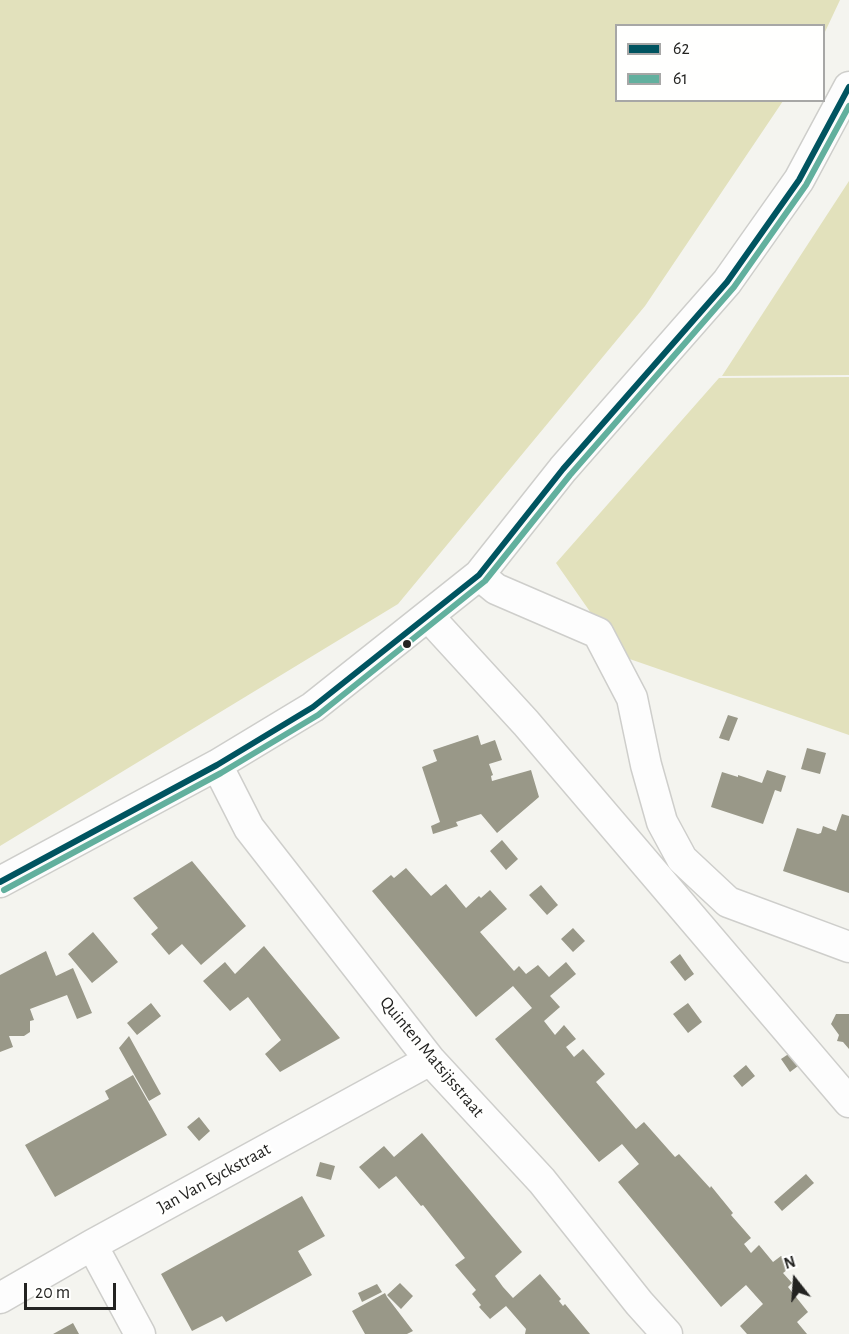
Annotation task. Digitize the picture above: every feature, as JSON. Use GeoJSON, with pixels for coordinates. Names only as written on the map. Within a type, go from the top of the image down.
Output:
{"type":"FeatureCollection","features":[{"type":"Feature","properties":{"kind":"street"},"geometry":{"type":"LineString","coordinates":[[0,882],[216,765],[313,708],[479,575],[563,469],[727,282],[799,180],[849,87]]}},
{"type":"Feature","properties":{"kind":"street"},"geometry":{"type":"LineString","coordinates":[[479,575],[496,590],[598,633],[632,698],[646,765],[662,822],[682,859],[728,902],[849,947]]}},
{"type":"Feature","properties":{"kind":"street"},"geometry":{"type":"LineString","coordinates":[[428,616],[526,723],[849,1102]]}},
{"type":"Feature","properties":{"kind":"street","name":"Quinten Matsijsstraat"},"geometry":{"type":"LineString","coordinates":[[216,765],[249,828],[430,1059],[542,1181],[639,1303],[667,1334]]}},
{"type":"Feature","properties":{"kind":"street","name":"Jan Van Eyckstraat"},"geometry":{"type":"LineString","coordinates":[[0,1298],[430,1059]]}},
{"type":"Feature","properties":{"kind":"street"},"geometry":{"type":"LineString","coordinates":[[92,1245],[140,1334]]}},
{"type":"Feature","properties":{"kind":"green space"},"geometry":{"type":"Polygon","coordinates":[[[0,0],[840,0],[825,32],[825,24],[615,24],[615,102],[782,102],[645,306],[398,604],[0,846],[0,0]]]}},
{"type":"Feature","properties":{"kind":"green space"},"geometry":{"type":"Polygon","coordinates":[[[849,181],[849,375],[722,376],[849,181]]]}},
{"type":"Feature","properties":{"kind":"green space"},"geometry":{"type":"Polygon","coordinates":[[[849,377],[849,735],[621,656],[556,563],[719,378],[849,377]]]}},
{"type":"Feature","properties":{"kind":"building"},"geometry":{"type":"Polygon","coordinates":[[[728,715],[738,718],[729,741],[719,738],[728,715]]]}},
{"type":"Feature","properties":{"kind":"building"},"geometry":{"type":"Polygon","coordinates":[[[478,735],[481,745],[495,740],[502,760],[489,764],[493,775],[491,776],[492,781],[531,770],[539,797],[497,833],[481,814],[456,822],[458,826],[433,834],[431,826],[440,822],[422,767],[437,761],[433,750],[478,735]]]}},
{"type":"Feature","properties":{"kind":"building"},"geometry":{"type":"Polygon","coordinates":[[[807,748],[826,753],[820,774],[801,769],[807,748]]]}},
{"type":"Feature","properties":{"kind":"building"},"geometry":{"type":"Polygon","coordinates":[[[767,770],[786,776],[781,792],[775,790],[763,824],[711,807],[722,772],[762,783],[767,770]]]}},
{"type":"Feature","properties":{"kind":"building"},"geometry":{"type":"Polygon","coordinates":[[[842,814],[849,816],[849,893],[783,871],[797,828],[818,834],[821,833],[823,826],[836,831],[842,814]]]}},
{"type":"Feature","properties":{"kind":"building"},"geometry":{"type":"Polygon","coordinates":[[[502,840],[518,859],[506,870],[490,851],[502,840]]]}},
{"type":"Feature","properties":{"kind":"building"},"geometry":{"type":"Polygon","coordinates":[[[192,861],[246,926],[201,965],[182,944],[169,955],[151,934],[158,928],[133,898],[192,861]]]}},
{"type":"Feature","properties":{"kind":"building"},"geometry":{"type":"Polygon","coordinates":[[[406,868],[431,896],[446,884],[466,908],[490,890],[507,909],[480,932],[514,971],[519,966],[526,974],[538,965],[549,977],[566,962],[576,974],[550,996],[560,1007],[544,1021],[555,1035],[564,1025],[576,1039],[566,1047],[574,1057],[583,1049],[605,1074],[596,1082],[636,1129],[644,1122],[675,1157],[679,1154],[710,1188],[711,1186],[733,1213],[731,1215],[751,1238],[744,1244],[751,1253],[759,1245],[773,1262],[781,1256],[791,1267],[783,1273],[792,1283],[788,1287],[808,1312],[797,1322],[807,1334],[747,1334],[740,1326],[763,1304],[746,1285],[721,1307],[618,1182],[639,1164],[622,1144],[599,1162],[495,1039],[532,1008],[513,986],[476,1017],[372,891],[391,875],[394,878],[406,868]]]}},
{"type":"Feature","properties":{"kind":"building"},"geometry":{"type":"Polygon","coordinates":[[[541,885],[558,905],[547,915],[529,895],[541,885]]]}},
{"type":"Feature","properties":{"kind":"building"},"geometry":{"type":"Polygon","coordinates":[[[573,928],[585,941],[573,952],[561,939],[573,928]]]}},
{"type":"Feature","properties":{"kind":"building"},"geometry":{"type":"Polygon","coordinates":[[[93,932],[118,962],[92,983],[68,954],[93,932]]]}},
{"type":"Feature","properties":{"kind":"building"},"geometry":{"type":"Polygon","coordinates":[[[264,946],[340,1038],[280,1072],[265,1054],[281,1040],[248,997],[230,1011],[203,981],[225,962],[235,974],[264,946]]]}},
{"type":"Feature","properties":{"kind":"building"},"geometry":{"type":"Polygon","coordinates":[[[46,951],[56,976],[73,968],[92,1013],[77,1019],[67,995],[30,1009],[34,1020],[30,1021],[30,1032],[24,1036],[9,1036],[13,1047],[0,1052],[0,975],[46,951]]]}},
{"type":"Feature","properties":{"kind":"building"},"geometry":{"type":"Polygon","coordinates":[[[680,954],[694,974],[685,981],[670,962],[680,954]]]}},
{"type":"Feature","properties":{"kind":"building"},"geometry":{"type":"Polygon","coordinates":[[[151,1003],[161,1016],[137,1035],[127,1023],[151,1003]]]}},
{"type":"Feature","properties":{"kind":"building"},"geometry":{"type":"Polygon","coordinates":[[[688,1003],[702,1022],[688,1033],[673,1014],[688,1003]]]}},
{"type":"Feature","properties":{"kind":"building"},"geometry":{"type":"Polygon","coordinates":[[[836,1014],[849,1014],[849,1049],[843,1042],[837,1041],[839,1035],[831,1024],[836,1014]]]}},
{"type":"Feature","properties":{"kind":"building"},"geometry":{"type":"Polygon","coordinates":[[[129,1036],[161,1094],[149,1101],[119,1048],[129,1036]]]}},
{"type":"Feature","properties":{"kind":"building"},"geometry":{"type":"Polygon","coordinates":[[[793,1051],[802,1063],[790,1072],[781,1059],[793,1051]]]}},
{"type":"Feature","properties":{"kind":"building"},"geometry":{"type":"Polygon","coordinates":[[[746,1065],[755,1076],[742,1087],[733,1076],[746,1065]]]}},
{"type":"Feature","properties":{"kind":"building"},"geometry":{"type":"Polygon","coordinates":[[[133,1075],[167,1135],[55,1197],[25,1145],[109,1099],[105,1091],[133,1075]]]}},
{"type":"Feature","properties":{"kind":"building"},"geometry":{"type":"Polygon","coordinates":[[[199,1117],[210,1131],[199,1141],[187,1127],[199,1117]]]}},
{"type":"Feature","properties":{"kind":"building"},"geometry":{"type":"Polygon","coordinates":[[[422,1133],[522,1252],[495,1276],[503,1287],[513,1298],[540,1274],[561,1299],[559,1301],[563,1306],[565,1304],[590,1334],[525,1334],[526,1329],[506,1306],[490,1319],[479,1307],[481,1305],[472,1294],[476,1290],[455,1265],[465,1258],[423,1205],[421,1206],[396,1176],[379,1189],[359,1167],[384,1146],[394,1157],[422,1133]]]}},
{"type":"Feature","properties":{"kind":"building"},"geometry":{"type":"Polygon","coordinates":[[[320,1162],[335,1166],[331,1180],[316,1176],[320,1162]]]}},
{"type":"Feature","properties":{"kind":"building"},"geometry":{"type":"Polygon","coordinates":[[[806,1174],[814,1183],[782,1211],[774,1202],[806,1174]]]}},
{"type":"Feature","properties":{"kind":"building"},"geometry":{"type":"Polygon","coordinates":[[[302,1196],[325,1236],[298,1251],[312,1275],[226,1322],[222,1316],[192,1331],[161,1274],[302,1196]]]}},
{"type":"Feature","properties":{"kind":"building"},"geometry":{"type":"Polygon","coordinates":[[[400,1283],[413,1296],[401,1309],[387,1295],[400,1283]]]}},
{"type":"Feature","properties":{"kind":"building"},"geometry":{"type":"Polygon","coordinates":[[[377,1284],[382,1292],[362,1302],[358,1293],[377,1284]]]}},
{"type":"Feature","properties":{"kind":"building"},"geometry":{"type":"Polygon","coordinates":[[[385,1293],[413,1331],[407,1334],[365,1334],[352,1311],[385,1293]]]}},
{"type":"Feature","properties":{"kind":"building"},"geometry":{"type":"Polygon","coordinates":[[[73,1323],[79,1334],[53,1334],[73,1323]]]}},
{"type":"Feature","properties":{"kind":"transit line","name":"62"},"geometry":{"type":"LineString","coordinates":[[0,882],[217,765],[313,707],[479,575],[563,469],[727,282],[799,180],[849,87]]}},
{"type":"Feature","properties":{"kind":"transit line","name":"61"},"geometry":{"type":"LineString","coordinates":[[4,890],[221,773],[318,715],[485,581],[570,475],[734,287],[806,185],[849,106]]}}]}
